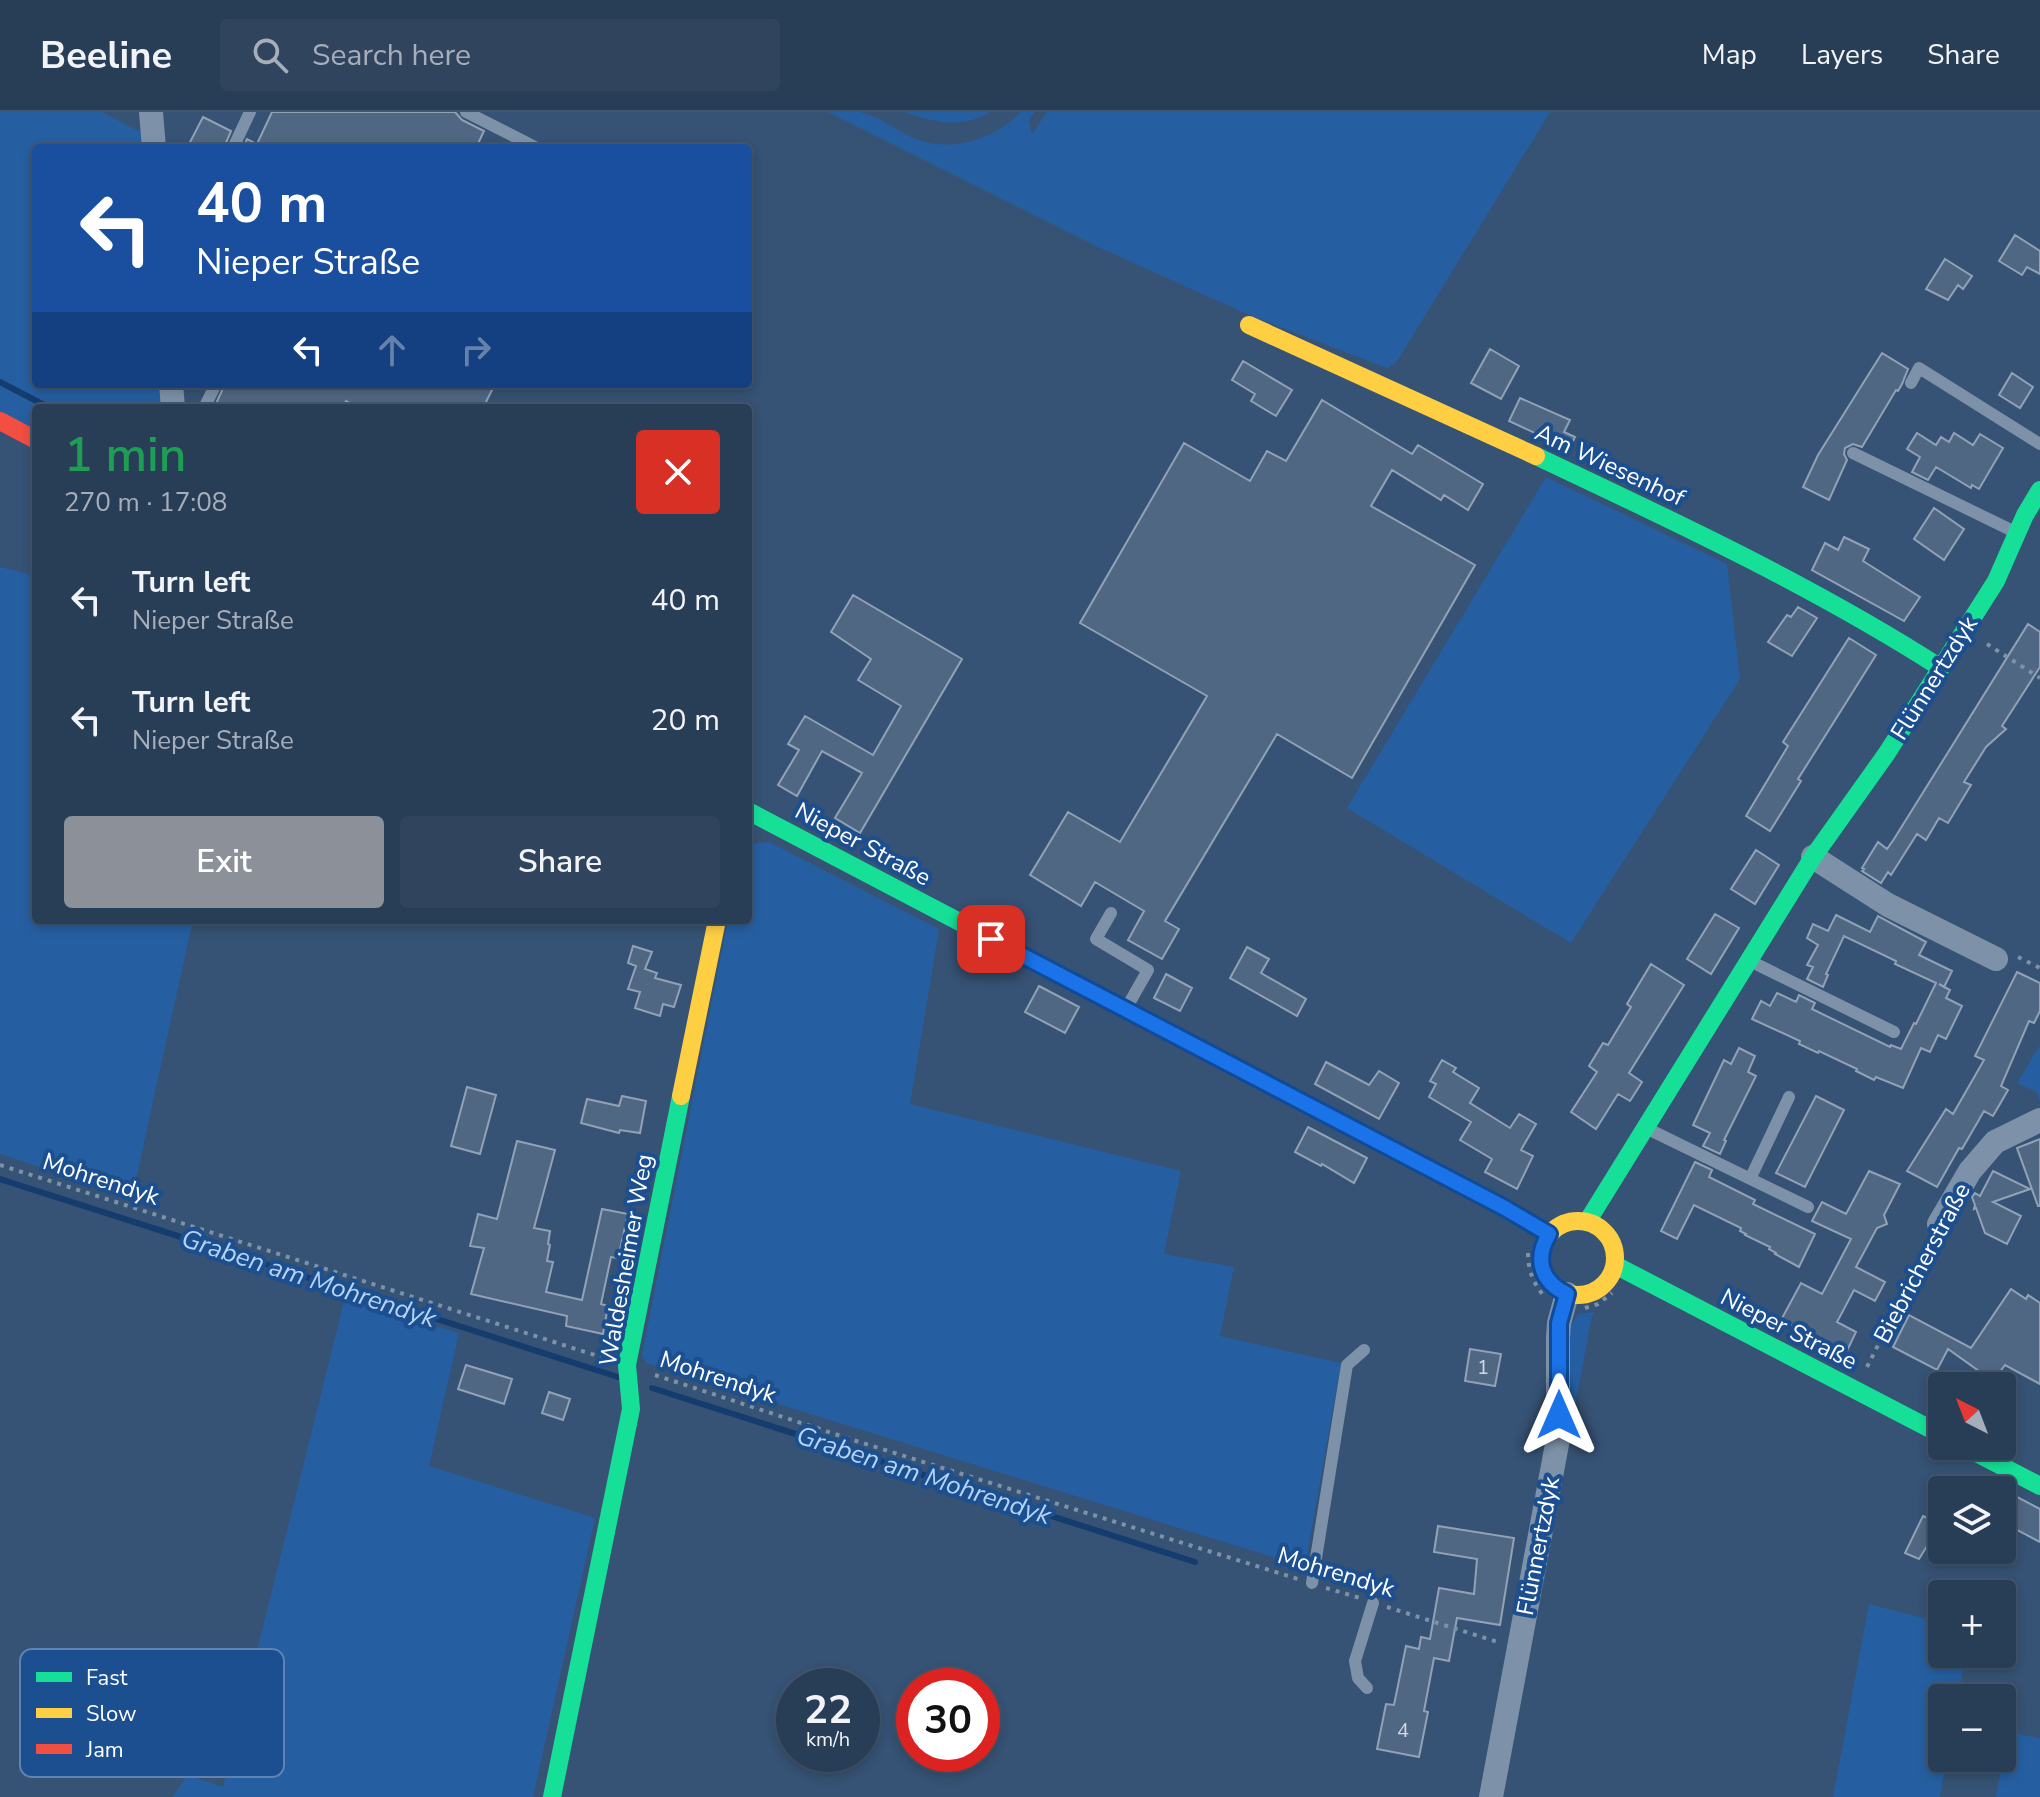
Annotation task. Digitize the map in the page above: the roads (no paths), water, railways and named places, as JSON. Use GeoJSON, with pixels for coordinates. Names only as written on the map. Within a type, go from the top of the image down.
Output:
{"type":"FeatureCollection","features":[{"type":"Feature","properties":{"kind":"street"},"geometry":{"type":"LineString","coordinates":[[151,112],[154,144]]}},
{"type":"Feature","properties":{"kind":"street","name":"Am Wiesenhof"},"geometry":{"type":"LineString","coordinates":[[1249,325],[1645,507],[1851,612],[1941,668]]}},
{"type":"Feature","properties":{"kind":"street"},"geometry":{"type":"LineString","coordinates":[[0,421],[32,438]]}},
{"type":"Feature","properties":{"kind":"street","name":"Flünnertzdyk"},"geometry":{"type":"LineString","coordinates":[[1587,1222],[1813,857],[1873,774],[1996,581],[2016,533],[2040,490]]}},
{"type":"Feature","properties":{"kind":"street","name":"Nieper Straße"},"geometry":{"type":"LineString","coordinates":[[752,813],[1544,1230]]}},
{"type":"Feature","properties":{"kind":"street"},"geometry":{"type":"LineString","coordinates":[[1813,857],[1888,905],[1996,959]]}},
{"type":"Feature","properties":{"kind":"street","name":"Waldesheimer Weg"},"geometry":{"type":"LineString","coordinates":[[552,1797],[631,1409],[627,1365],[716,924]]}},
{"type":"Feature","properties":{"kind":"street","name":"Biebricherstraße"},"geometry":{"type":"LineString","coordinates":[[1939,1224],[1970,1171],[1995,1142],[2040,1120]]}},
{"type":"Feature","properties":{"kind":"street"},"geometry":{"type":"LineString","coordinates":[[1587,1222],[1606,1233],[1621,1268],[1592,1293],[1565,1300],[1544,1274],[1541,1264],[1544,1230],[1566,1223],[1587,1222]]}},
{"type":"Feature","properties":{"kind":"street","name":"Nieper Straße"},"geometry":{"type":"LineString","coordinates":[[1621,1268],[1928,1428]]}},
{"type":"Feature","properties":{"kind":"street","name":"Flünnertzdyk"},"geometry":{"type":"LineString","coordinates":[[1491,1797],[1558,1439],[1558,1338],[1565,1300]]}},
{"type":"Feature","properties":{"kind":"street"},"geometry":{"type":"LineString","coordinates":[[1990,1460],[2040,1486]]}},
{"type":"Feature","properties":{"kind":"lane"},"geometry":{"type":"LineString","coordinates":[[235,144],[250,112]]}},
{"type":"Feature","properties":{"kind":"lane"},"geometry":{"type":"LineString","coordinates":[[466,112],[529,144]]}},
{"type":"Feature","properties":{"kind":"lane"},"geometry":{"type":"LineString","coordinates":[[1911,383],[1919,368],[2040,444]]}},
{"type":"Feature","properties":{"kind":"lane"},"geometry":{"type":"LineString","coordinates":[[1853,453],[2016,533]]}},
{"type":"Feature","properties":{"kind":"lane"},"geometry":{"type":"LineString","coordinates":[[1111,913],[1096,939],[1148,970],[1125,1010]]}},
{"type":"Feature","properties":{"kind":"lane"},"geometry":{"type":"LineString","coordinates":[[1749,961],[1894,1032]]}},
{"type":"Feature","properties":{"kind":"lane"},"geometry":{"type":"LineString","coordinates":[[1751,1177],[1789,1097]]}},
{"type":"Feature","properties":{"kind":"lane"},"geometry":{"type":"LineString","coordinates":[[1645,1127],[1808,1207]]}},
{"type":"Feature","properties":{"kind":"lane"},"geometry":{"type":"LineString","coordinates":[[1312,1583],[1347,1365],[1364,1350]]}},
{"type":"Feature","properties":{"kind":"lane"},"geometry":{"type":"LineString","coordinates":[[1367,1688],[1358,1678],[1355,1661],[1373,1603]]}},
{"type":"Feature","properties":{"kind":"waterway"},"geometry":{"type":"LineString","coordinates":[[0,382],[42,404]]}},
{"type":"Feature","properties":{"kind":"waterway","name":"Graben am Mohrendyk"},"geometry":{"type":"LineString","coordinates":[[0,1179],[618,1377]]}},
{"type":"Feature","properties":{"kind":"waterway","name":"Graben am Mohrendyk"},"geometry":{"type":"LineString","coordinates":[[652,1388],[1195,1562]]}}]}
